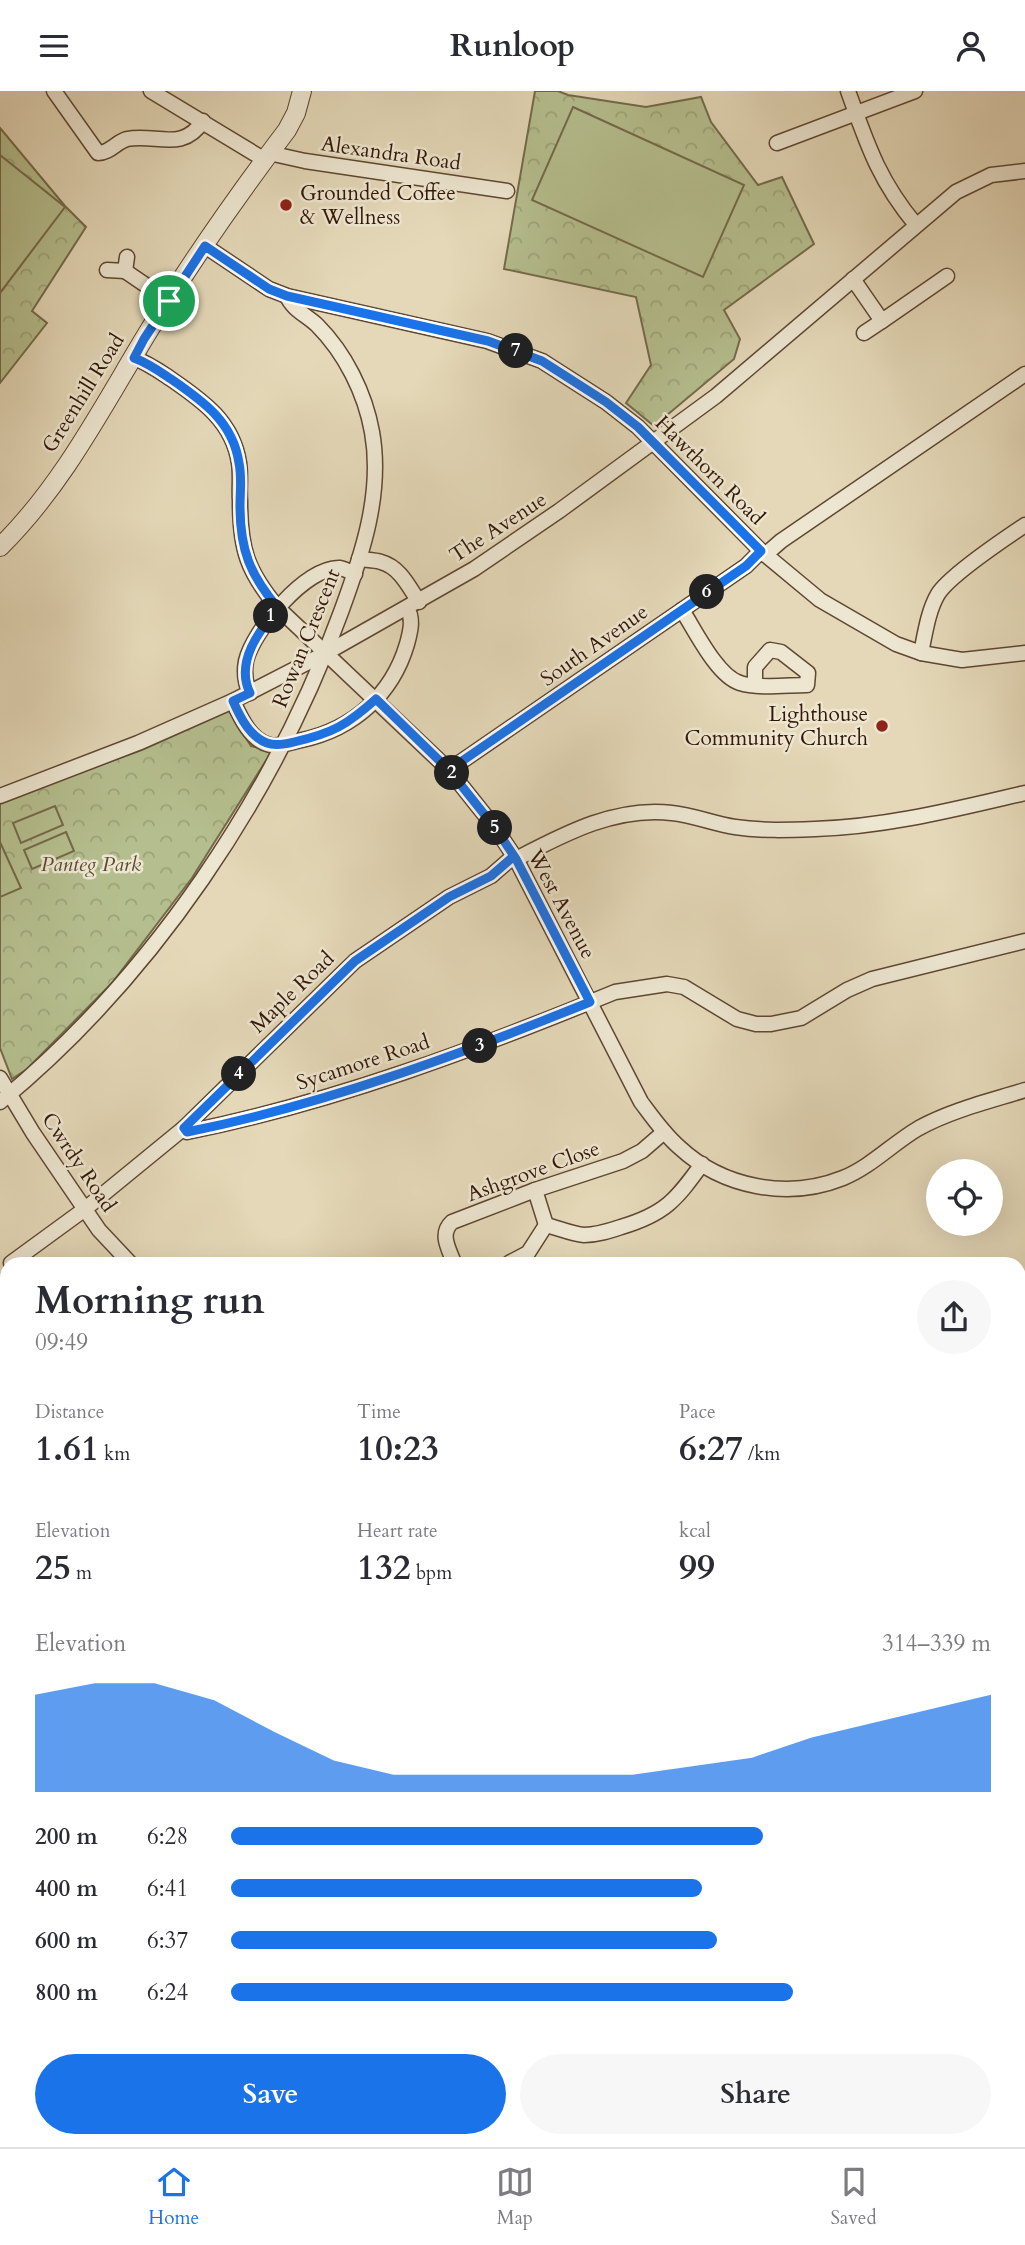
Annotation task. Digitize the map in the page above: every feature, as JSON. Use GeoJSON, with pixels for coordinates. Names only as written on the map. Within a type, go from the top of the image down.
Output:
{"type":"FeatureCollection","features":[{"type":"Feature","properties":{"kind":"street"},"geometry":{"type":"LineString","coordinates":[[54,91],[98,153],[107,152],[129,139],[172,141],[198,130],[203,121]]}},
{"type":"Feature","properties":{"kind":"street","name":"Alexandra Road"},"geometry":{"type":"LineString","coordinates":[[151,91],[267,157],[507,191]]}},
{"type":"Feature","properties":{"kind":"street","name":"Greenhill Road"},"geometry":{"type":"LineString","coordinates":[[0,547],[43,500],[205,246],[287,130],[296,113],[302,91]]}},
{"type":"Feature","properties":{"kind":"street"},"geometry":{"type":"LineString","coordinates":[[848,91],[871,154],[884,180],[916,225]]}},
{"type":"Feature","properties":{"kind":"street"},"geometry":{"type":"LineString","coordinates":[[778,143],[915,91]]}},
{"type":"Feature","properties":{"kind":"street","name":"The Avenue"},"geometry":{"type":"LineString","coordinates":[[0,796],[138,743],[250,693],[474,569],[559,512],[716,396],[956,192],[991,175],[1025,171]]}},
{"type":"Feature","properties":{"kind":"street","name":"Hawthorn Road"},"geometry":{"type":"LineString","coordinates":[[205,246],[269,289],[287,296],[488,341],[542,361],[606,402],[638,427],[763,553],[820,600],[896,644],[921,653],[962,660],[1025,653]]}},
{"type":"Feature","properties":{"kind":"street"},"geometry":{"type":"LineString","coordinates":[[107,270],[126,264],[169,301]]}},
{"type":"Feature","properties":{"kind":"street"},"geometry":{"type":"LineString","coordinates":[[864,333],[947,277]]}},
{"type":"Feature","properties":{"kind":"street"},"geometry":{"type":"LineString","coordinates":[[853,279],[882,321]]}},
{"type":"Feature","properties":{"kind":"street","name":"Rowan Crescent"},"geometry":{"type":"LineString","coordinates":[[5,1098],[88,1021],[128,976],[169,925],[236,825],[284,744],[326,653],[357,567],[370,518],[374,484],[372,430],[355,379],[346,362],[317,325],[290,303],[287,296]]}},
{"type":"Feature","properties":{"kind":"street","name":"West Avenue"},"geometry":{"type":"LineString","coordinates":[[134,358],[144,361],[192,393],[222,421],[240,464],[240,528],[243,548],[259,583],[278,608],[449,770],[496,829],[515,857],[636,1094],[664,1132],[681,1149],[702,1164],[738,1183],[790,1190],[844,1178],[936,1120],[1025,1090]]}},
{"type":"Feature","properties":{"kind":"street","name":"South Avenue"},"geometry":{"type":"LineString","coordinates":[[449,770],[1025,373]]}},
{"type":"Feature","properties":{"kind":"street"},"geometry":{"type":"LineString","coordinates":[[921,653],[926,628],[939,593],[998,543],[1025,525]]}},
{"type":"Feature","properties":{"kind":"street"},"geometry":{"type":"LineString","coordinates":[[233,701],[251,733],[270,745],[284,744],[341,728],[386,689],[404,654],[411,631],[410,613],[413,605],[405,581],[394,568],[381,561],[322,573],[299,586],[265,623],[246,660],[245,680],[250,693]]}},
{"type":"Feature","properties":{"kind":"street"},"geometry":{"type":"LineString","coordinates":[[682,610],[720,668],[740,684],[755,685],[807,685],[808,673],[781,652],[770,650],[755,667],[755,685]]}},
{"type":"Feature","properties":{"kind":"street","name":"Maple Road"},"geometry":{"type":"LineString","coordinates":[[20,1257],[85,1209],[184,1128],[355,961],[449,897],[491,876],[515,857],[571,830],[607,819],[642,813],[672,813],[734,827],[818,829],[918,818],[1025,793]]}},
{"type":"Feature","properties":{"kind":"street","name":"Sycamore Road"},"geometry":{"type":"LineString","coordinates":[[184,1128],[187,1132],[224,1124],[345,1092],[496,1040],[615,992],[667,984],[684,987],[737,1019],[756,1024],[771,1024],[801,1018],[847,990],[872,979],[1025,941]]}},
{"type":"Feature","properties":{"kind":"street","name":"Cwrdy Road"},"geometry":{"type":"LineString","coordinates":[[0,1079],[5,1098],[33,1133],[99,1230],[124,1257]]}},
{"type":"Feature","properties":{"kind":"street","name":"Ashgrove Close"},"geometry":{"type":"LineString","coordinates":[[452,1257],[444,1234],[452,1222],[535,1190],[623,1161],[642,1151],[664,1132]]}},
{"type":"Feature","properties":{"kind":"street"},"geometry":{"type":"LineString","coordinates":[[546,1225],[580,1235],[600,1234],[645,1220],[668,1207],[702,1164]]}},
{"type":"Feature","properties":{"kind":"street"},"geometry":{"type":"LineString","coordinates":[[535,1190],[546,1225]]}},
{"type":"Feature","properties":{"kind":"street"},"geometry":{"type":"LineString","coordinates":[[520,1257],[528,1253],[546,1225]]}},
{"type":"Feature","properties":{"kind":"green space"},"geometry":{"type":"Polygon","coordinates":[[[535,91],[558,91],[568,95],[646,107],[701,97],[711,122],[758,185],[782,177],[814,244],[724,310],[740,339],[734,359],[654,426],[626,403],[651,365],[636,297],[504,269],[535,91]]]}},
{"type":"Feature","properties":{"kind":"green space"},"geometry":{"type":"Polygon","coordinates":[[[573,107],[744,185],[703,277],[532,200],[573,107]]]}},
{"type":"Feature","properties":{"kind":"green space"},"geometry":{"type":"Polygon","coordinates":[[[0,128],[86,227],[32,311],[47,323],[0,383],[0,128]]]}},
{"type":"Feature","properties":{"kind":"green space"},"geometry":{"type":"Polygon","coordinates":[[[0,155],[65,207],[0,293],[0,155]]]}},
{"type":"Feature","properties":{"kind":"green space","name":"Panteg Park"},"geometry":{"type":"Polygon","coordinates":[[[229,711],[251,746],[272,751],[192,878],[112,983],[27,1069],[12,1079],[0,1048],[0,802],[144,749],[229,711]]]}},
{"type":"Feature","properties":{"kind":"green space"},"geometry":{"type":"Polygon","coordinates":[[[55,806],[63,825],[21,843],[13,823],[55,806]]]}},
{"type":"Feature","properties":{"kind":"green space"},"geometry":{"type":"Polygon","coordinates":[[[66,832],[74,851],[32,869],[24,850],[66,832]]]}},
{"type":"Feature","properties":{"kind":"green space"},"geometry":{"type":"Polygon","coordinates":[[[0,842],[21,888],[0,897],[0,842]]]}},
{"type":"Feature","properties":{"kind":"place","name":"Grounded Coffee & Wellness"},"geometry":{"type":"Point","coordinates":[286,205]}},
{"type":"Feature","properties":{"kind":"place","name":"Lighthouse Community Church"},"geometry":{"type":"Point","coordinates":[882,726]}},
{"type":"Feature","properties":{"kind":"route"},"geometry":{"type":"LineString","coordinates":[[169,301],[134,358],[144,361],[192,393],[222,421],[240,464],[240,528],[243,548],[250,567],[278,608],[265,623],[246,660],[245,680],[250,693],[233,701],[251,733],[270,745],[325,734],[341,728],[376,699],[449,770],[496,829],[514,856],[516,859],[590,1002],[496,1040],[345,1092],[187,1132],[184,1128],[355,961],[449,897],[491,876],[514,856],[449,770],[746,566],[761,551],[638,427],[578,382],[542,361],[488,341],[287,296],[269,289],[205,246],[169,301]]}}]}
